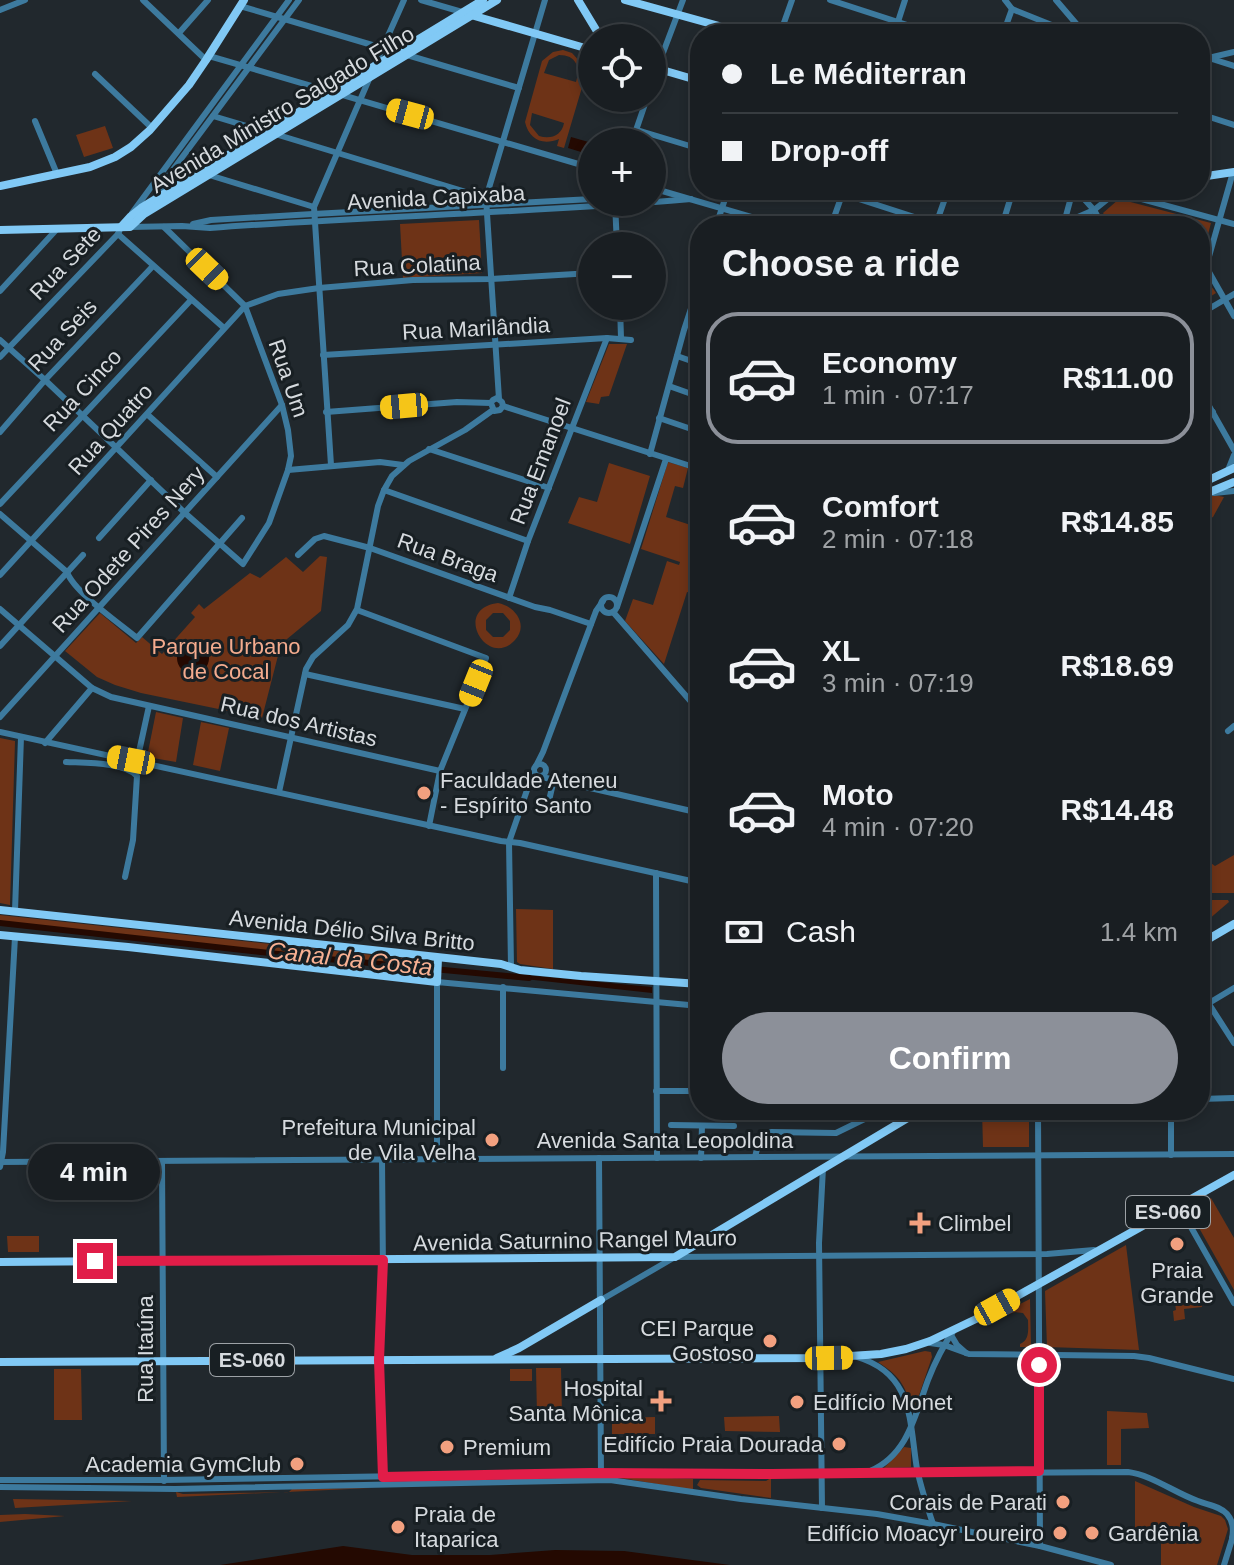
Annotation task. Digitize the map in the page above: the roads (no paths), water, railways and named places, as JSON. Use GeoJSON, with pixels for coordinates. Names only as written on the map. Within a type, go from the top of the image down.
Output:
{"type":"FeatureCollection","features":[{"type":"Feature","properties":{"kind":"main road","name":"Avenida Ministro Salgado Filho"},"geometry":{"type":"LineString","coordinates":[[124,227],[141,208],[164,193],[407,55],[483,0]]}},
{"type":"Feature","properties":{"kind":"main road","name":"Avenida Ministro Salgado Filho"},"geometry":{"type":"LineString","coordinates":[[124,227],[396,52],[497,0]]}},
{"type":"Feature","properties":{"kind":"main road"},"geometry":{"type":"LineString","coordinates":[[578,0],[593,24]]}},
{"type":"Feature","properties":{"kind":"main road"},"geometry":{"type":"LineString","coordinates":[[625,0],[711,24]]}},
{"type":"Feature","properties":{"kind":"main road"},"geometry":{"type":"LineString","coordinates":[[0,186],[90,167],[131,147],[180,95],[208,58],[242,3]]}},
{"type":"Feature","properties":{"kind":"main road"},"geometry":{"type":"LineString","coordinates":[[467,14],[578,46]]}},
{"type":"Feature","properties":{"kind":"main road"},"geometry":{"type":"LineString","coordinates":[[666,71],[690,78]]}},
{"type":"Feature","properties":{"kind":"main road"},"geometry":{"type":"LineString","coordinates":[[1210,175],[1233,172]]}},
{"type":"Feature","properties":{"kind":"main road","name":"Avenida Capixaba"},"geometry":{"type":"LineString","coordinates":[[0,230],[124,227]]}},
{"type":"Feature","properties":{"kind":"main road"},"geometry":{"type":"LineString","coordinates":[[1210,479],[1231,470]]}},
{"type":"Feature","properties":{"kind":"main road"},"geometry":{"type":"LineString","coordinates":[[1210,492],[1234,482]]}},
{"type":"Feature","properties":{"kind":"main road","name":"Avenida Délio Silva Britto"},"geometry":{"type":"LineString","coordinates":[[0,910],[438,969]]}},
{"type":"Feature","properties":{"kind":"main road"},"geometry":{"type":"LineString","coordinates":[[1210,938],[1234,924]]}},
{"type":"Feature","properties":{"kind":"main road","name":"Avenida Délio Silva Britto"},"geometry":{"type":"LineString","coordinates":[[0,935],[438,969],[501,964],[655,984],[690,984]]}},
{"type":"Feature","properties":{"kind":"main road","name":"ES-060"},"geometry":{"type":"LineString","coordinates":[[675,1257],[823,1169],[897,1120]]}},
{"type":"Feature","properties":{"kind":"main road","name":"ES-060"},"geometry":{"type":"LineString","coordinates":[[0,1362],[819,1358],[894,1352],[953,1332],[1234,1175]]}},
{"type":"Feature","properties":{"kind":"main road","name":"Avenida Saturnino Rangel Mauro"},"geometry":{"type":"LineString","coordinates":[[0,1262],[675,1257]]}},
{"type":"Feature","properties":{"kind":"main road","name":"ES-060"},"geometry":{"type":"LineString","coordinates":[[493,1359],[519,1348],[601,1300]]}},
{"type":"Feature","properties":{"kind":"street"},"geometry":{"type":"LineString","coordinates":[[0,10],[25,0]]}},
{"type":"Feature","properties":{"kind":"street"},"geometry":{"type":"LineString","coordinates":[[143,0],[208,58],[245,66],[578,164]]}},
{"type":"Feature","properties":{"kind":"street"},"geometry":{"type":"LineString","coordinates":[[179,33],[208,0]]}},
{"type":"Feature","properties":{"kind":"street"},"geometry":{"type":"LineString","coordinates":[[281,18],[289,0]]}},
{"type":"Feature","properties":{"kind":"street"},"geometry":{"type":"LineString","coordinates":[[164,193],[163,183],[209,114],[281,18],[299,0]]}},
{"type":"Feature","properties":{"kind":"street"},"geometry":{"type":"LineString","coordinates":[[375,65],[404,0]]}},
{"type":"Feature","properties":{"kind":"street"},"geometry":{"type":"LineString","coordinates":[[421,0],[467,14]]}},
{"type":"Feature","properties":{"kind":"street"},"geometry":{"type":"LineString","coordinates":[[326,412],[457,402],[500,410],[486,201],[545,0]]}},
{"type":"Feature","properties":{"kind":"street"},"geometry":{"type":"LineString","coordinates":[[666,42],[683,0]]}},
{"type":"Feature","properties":{"kind":"street"},"geometry":{"type":"LineString","coordinates":[[784,24],[792,0]]}},
{"type":"Feature","properties":{"kind":"street"},"geometry":{"type":"LineString","coordinates":[[830,0],[904,24]]}},
{"type":"Feature","properties":{"kind":"street"},"geometry":{"type":"LineString","coordinates":[[898,22],[905,0]]}},
{"type":"Feature","properties":{"kind":"street"},"geometry":{"type":"LineString","coordinates":[[1005,0],[1012,9],[1049,24]]}},
{"type":"Feature","properties":{"kind":"street"},"geometry":{"type":"LineString","coordinates":[[1056,0],[1076,24]]}},
{"type":"Feature","properties":{"kind":"street"},"geometry":{"type":"LineString","coordinates":[[242,3],[281,18],[396,52]]}},
{"type":"Feature","properties":{"kind":"street"},"geometry":{"type":"LineString","coordinates":[[1007,24],[1012,9]]}},
{"type":"Feature","properties":{"kind":"street"},"geometry":{"type":"LineString","coordinates":[[1212,59],[1234,52]]}},
{"type":"Feature","properties":{"kind":"street"},"geometry":{"type":"LineString","coordinates":[[407,55],[519,88]]}},
{"type":"Feature","properties":{"kind":"street"},"geometry":{"type":"LineString","coordinates":[[1212,59],[1234,66]]}},
{"type":"Feature","properties":{"kind":"street"},"geometry":{"type":"LineString","coordinates":[[95,74],[152,128]]}},
{"type":"Feature","properties":{"kind":"street"},"geometry":{"type":"LineString","coordinates":[[331,465],[314,214],[336,153],[370,77]]}},
{"type":"Feature","properties":{"kind":"street"},"geometry":{"type":"LineString","coordinates":[[209,114],[486,201]]}},
{"type":"Feature","properties":{"kind":"street","name":"Rua Sete"},"geometry":{"type":"LineString","coordinates":[[0,357],[124,227],[209,114]]}},
{"type":"Feature","properties":{"kind":"street"},"geometry":{"type":"LineString","coordinates":[[1210,117],[1234,125]]}},
{"type":"Feature","properties":{"kind":"street"},"geometry":{"type":"LineString","coordinates":[[35,121],[57,174]]}},
{"type":"Feature","properties":{"kind":"street"},"geometry":{"type":"LineString","coordinates":[[666,139],[690,146]]}},
{"type":"Feature","properties":{"kind":"street"},"geometry":{"type":"LineString","coordinates":[[1210,253],[1233,172]]}},
{"type":"Feature","properties":{"kind":"street"},"geometry":{"type":"LineString","coordinates":[[209,175],[314,214]]}},
{"type":"Feature","properties":{"kind":"street"},"geometry":{"type":"LineString","coordinates":[[666,192],[690,199]]}},
{"type":"Feature","properties":{"kind":"street","name":"Avenida Capixaba"},"geometry":{"type":"LineString","coordinates":[[124,227],[182,226],[211,220],[486,201],[578,199]]}},
{"type":"Feature","properties":{"kind":"street","name":"Avenida Capixaba"},"geometry":{"type":"LineString","coordinates":[[666,201],[690,199]]}},
{"type":"Feature","properties":{"kind":"street"},"geometry":{"type":"LineString","coordinates":[[694,200],[749,216]]}},
{"type":"Feature","properties":{"kind":"street"},"geometry":{"type":"LineString","coordinates":[[719,216],[725,200]]}},
{"type":"Feature","properties":{"kind":"street"},"geometry":{"type":"LineString","coordinates":[[865,200],[910,216]]}},
{"type":"Feature","properties":{"kind":"street"},"geometry":{"type":"LineString","coordinates":[[1150,200],[1206,216]]}},
{"type":"Feature","properties":{"kind":"street"},"geometry":{"type":"LineString","coordinates":[[1087,202],[1096,204],[1105,201]]}},
{"type":"Feature","properties":{"kind":"street"},"geometry":{"type":"LineString","coordinates":[[1081,216],[1105,201]]}},
{"type":"Feature","properties":{"kind":"street"},"geometry":{"type":"LineString","coordinates":[[1087,202],[1097,216]]}},
{"type":"Feature","properties":{"kind":"street","name":"Avenida Capixaba"},"geometry":{"type":"LineString","coordinates":[[314,214],[384,216],[578,207]]}},
{"type":"Feature","properties":{"kind":"street"},"geometry":{"type":"LineString","coordinates":[[1210,217],[1234,224]]}},
{"type":"Feature","properties":{"kind":"street"},"geometry":{"type":"LineString","coordinates":[[124,227],[153,266],[224,328]]}},
{"type":"Feature","properties":{"kind":"street","name":"Rua Um"},"geometry":{"type":"LineString","coordinates":[[164,227],[245,306],[282,405],[291,442],[288,470],[259,542],[243,564],[221,544]]}},
{"type":"Feature","properties":{"kind":"street"},"geometry":{"type":"LineString","coordinates":[[0,291],[57,229]]}},
{"type":"Feature","properties":{"kind":"street","name":"Rua Seis"},"geometry":{"type":"LineString","coordinates":[[0,432],[153,266]]}},
{"type":"Feature","properties":{"kind":"street","name":"Rua Colatina"},"geometry":{"type":"LineString","coordinates":[[245,306],[278,294],[319,288],[413,280],[578,274]]}},
{"type":"Feature","properties":{"kind":"street"},"geometry":{"type":"LineString","coordinates":[[1210,274],[1234,316]]}},
{"type":"Feature","properties":{"kind":"street"},"geometry":{"type":"LineString","coordinates":[[1210,308],[1234,294]]}},
{"type":"Feature","properties":{"kind":"street","name":"Rua Cinco"},"geometry":{"type":"LineString","coordinates":[[0,504],[191,300]]}},
{"type":"Feature","properties":{"kind":"street","name":"Rua Quatro"},"geometry":{"type":"LineString","coordinates":[[0,575],[245,306]]}},
{"type":"Feature","properties":{"kind":"street"},"geometry":{"type":"LineString","coordinates":[[620,320],[621,338]]}},
{"type":"Feature","properties":{"kind":"street"},"geometry":{"type":"LineString","coordinates":[[650,454],[677,356],[690,322]]}},
{"type":"Feature","properties":{"kind":"street","name":"Rua Marilândia"},"geometry":{"type":"LineString","coordinates":[[323,355],[607,338],[631,340]]}},
{"type":"Feature","properties":{"kind":"street","name":"Rua Emanoel"},"geometry":{"type":"LineString","coordinates":[[509,598],[607,338]]}},
{"type":"Feature","properties":{"kind":"street"},"geometry":{"type":"LineString","coordinates":[[0,340],[221,544]]}},
{"type":"Feature","properties":{"kind":"street"},"geometry":{"type":"LineString","coordinates":[[677,356],[690,361]]}},
{"type":"Feature","properties":{"kind":"street"},"geometry":{"type":"LineString","coordinates":[[669,386],[690,393]]}},
{"type":"Feature","properties":{"kind":"street"},"geometry":{"type":"LineString","coordinates":[[279,792],[305,674],[313,657],[348,625],[357,610],[378,506],[392,476],[403,465],[465,430],[492,407],[493,400],[690,466]]}},
{"type":"Feature","properties":{"kind":"street","name":"Rua Odete Pires Nery"},"geometry":{"type":"LineString","coordinates":[[0,717],[282,405]]}},
{"type":"Feature","properties":{"kind":"street"},"geometry":{"type":"LineString","coordinates":[[1210,407],[1234,452],[1231,470]]}},
{"type":"Feature","properties":{"kind":"street"},"geometry":{"type":"LineString","coordinates":[[148,415],[217,477]]}},
{"type":"Feature","properties":{"kind":"street"},"geometry":{"type":"LineString","coordinates":[[659,418],[690,429]]}},
{"type":"Feature","properties":{"kind":"street"},"geometry":{"type":"LineString","coordinates":[[429,449],[549,488]]}},
{"type":"Feature","properties":{"kind":"street"},"geometry":{"type":"LineString","coordinates":[[592,623],[597,614],[612,610],[625,583],[666,459]]}},
{"type":"Feature","properties":{"kind":"street"},"geometry":{"type":"LineString","coordinates":[[288,470],[380,462],[403,465]]}},
{"type":"Feature","properties":{"kind":"street"},"geometry":{"type":"LineString","coordinates":[[99,538],[151,480]]}},
{"type":"Feature","properties":{"kind":"street"},"geometry":{"type":"LineString","coordinates":[[384,490],[528,541]]}},
{"type":"Feature","properties":{"kind":"street"},"geometry":{"type":"LineString","coordinates":[[1210,495],[1234,491]]}},
{"type":"Feature","properties":{"kind":"street"},"geometry":{"type":"LineString","coordinates":[[0,514],[67,572],[69,578],[100,608],[137,638],[242,518]]}},
{"type":"Feature","properties":{"kind":"street","name":"Rua Braga"},"geometry":{"type":"LineString","coordinates":[[298,555],[315,539],[324,536],[370,548],[509,598],[592,623]]}},
{"type":"Feature","properties":{"kind":"street"},"geometry":{"type":"LineString","coordinates":[[0,646],[83,555]]}},
{"type":"Feature","properties":{"kind":"street"},"geometry":{"type":"LineString","coordinates":[[511,967],[509,842],[596,611],[625,583]]}},
{"type":"Feature","properties":{"kind":"street"},"geometry":{"type":"LineString","coordinates":[[605,600],[614,599],[612,610],[616,617],[690,701]]}},
{"type":"Feature","properties":{"kind":"street"},"geometry":{"type":"LineString","coordinates":[[605,600],[602,607],[612,610]]}},
{"type":"Feature","properties":{"kind":"street","name":"Rua dos Artistas"},"geometry":{"type":"LineString","coordinates":[[0,609],[92,688],[121,701],[440,771]]}},
{"type":"Feature","properties":{"kind":"street"},"geometry":{"type":"LineString","coordinates":[[357,610],[486,658],[440,771],[429,826]]}},
{"type":"Feature","properties":{"kind":"street"},"geometry":{"type":"LineString","coordinates":[[305,674],[465,709]]}},
{"type":"Feature","properties":{"kind":"street"},"geometry":{"type":"LineString","coordinates":[[45,743],[92,688]]}},
{"type":"Feature","properties":{"kind":"street"},"geometry":{"type":"LineString","coordinates":[[137,761],[149,706]]}},
{"type":"Feature","properties":{"kind":"street"},"geometry":{"type":"LineString","coordinates":[[0,732],[690,881]]}},
{"type":"Feature","properties":{"kind":"street"},"geometry":{"type":"LineString","coordinates":[[15,911],[21,737]]}},
{"type":"Feature","properties":{"kind":"street"},"geometry":{"type":"LineString","coordinates":[[543,752],[543,773]]}},
{"type":"Feature","properties":{"kind":"street"},"geometry":{"type":"LineString","coordinates":[[66,762],[114,766],[131,770],[137,776],[133,840],[125,877]]}},
{"type":"Feature","properties":{"kind":"street"},"geometry":{"type":"LineString","coordinates":[[535,768],[540,764],[543,773]]}},
{"type":"Feature","properties":{"kind":"street"},"geometry":{"type":"LineString","coordinates":[[535,768],[535,774],[543,773],[553,779],[690,811]]}},
{"type":"Feature","properties":{"kind":"street"},"geometry":{"type":"LineString","coordinates":[[529,783],[543,773]]}},
{"type":"Feature","properties":{"kind":"street"},"geometry":{"type":"LineString","coordinates":[[548,805],[553,779]]}},
{"type":"Feature","properties":{"kind":"street"},"geometry":{"type":"LineString","coordinates":[[656,873],[657,1158]]}},
{"type":"Feature","properties":{"kind":"street"},"geometry":{"type":"LineString","coordinates":[[0,1164],[5,1041],[15,937]]}},
{"type":"Feature","properties":{"kind":"street"},"geometry":{"type":"LineString","coordinates":[[437,1159],[438,969]]}},
{"type":"Feature","properties":{"kind":"street","name":"Avenida Délio Silva Britto"},"geometry":{"type":"LineString","coordinates":[[438,969],[503,987],[690,1004]]}},
{"type":"Feature","properties":{"kind":"street"},"geometry":{"type":"LineString","coordinates":[[503,987],[503,1068]]}},
{"type":"Feature","properties":{"kind":"street"},"geometry":{"type":"LineString","coordinates":[[1210,1002],[1234,988]]}},
{"type":"Feature","properties":{"kind":"street"},"geometry":{"type":"LineString","coordinates":[[1210,1005],[1234,1042]]}},
{"type":"Feature","properties":{"kind":"street"},"geometry":{"type":"LineString","coordinates":[[656,1091],[690,1091]]}},
{"type":"Feature","properties":{"kind":"street"},"geometry":{"type":"LineString","coordinates":[[1210,1099],[1234,1098]]}},
{"type":"Feature","properties":{"kind":"street"},"geometry":{"type":"LineString","coordinates":[[755,1157],[759,1141],[771,1132],[833,1133],[863,1120]]}},
{"type":"Feature","properties":{"kind":"street"},"geometry":{"type":"LineString","coordinates":[[1038,1120],[1040,1546]]}},
{"type":"Feature","properties":{"kind":"street"},"geometry":{"type":"LineString","coordinates":[[1171,1120],[1171,1155]]}},
{"type":"Feature","properties":{"kind":"street"},"geometry":{"type":"LineString","coordinates":[[671,1125],[734,1126]]}},
{"type":"Feature","properties":{"kind":"street"},"geometry":{"type":"LineString","coordinates":[[701,1158],[702,1126]]}},
{"type":"Feature","properties":{"kind":"street","name":"Avenida Santa Leopoldina"},"geometry":{"type":"LineString","coordinates":[[0,1164],[1234,1154]]}},
{"type":"Feature","properties":{"kind":"street"},"geometry":{"type":"LineString","coordinates":[[822,1156],[819,1256],[822,1508]]}},
{"type":"Feature","properties":{"kind":"street"},"geometry":{"type":"LineString","coordinates":[[599,1158],[602,1476]]}},
{"type":"Feature","properties":{"kind":"street"},"geometry":{"type":"LineString","coordinates":[[382,1159],[383,1260],[379,1360],[383,1477]]}},
{"type":"Feature","properties":{"kind":"street","name":"Rua Itaúna"},"geometry":{"type":"LineString","coordinates":[[162,1161],[164,1489]]}},
{"type":"Feature","properties":{"kind":"street"},"geometry":{"type":"LineString","coordinates":[[1179,1206],[1234,1303]]}},
{"type":"Feature","properties":{"kind":"street","name":"Avenida Saturnino Rangel Mauro"},"geometry":{"type":"LineString","coordinates":[[675,1257],[1039,1254],[1078,1253],[1103,1248]]}},
{"type":"Feature","properties":{"kind":"street","name":"ES-060"},"geometry":{"type":"LineString","coordinates":[[601,1300],[675,1257]]}},
{"type":"Feature","properties":{"kind":"street"},"geometry":{"type":"LineString","coordinates":[[863,1473],[883,1465],[901,1446],[928,1380],[953,1332]]}},
{"type":"Feature","properties":{"kind":"street"},"geometry":{"type":"LineString","coordinates":[[953,1332],[957,1345],[969,1354]]}},
{"type":"Feature","properties":{"kind":"street"},"geometry":{"type":"LineString","coordinates":[[926,1343],[944,1345],[969,1354],[1141,1357],[1233,1378]]}},
{"type":"Feature","properties":{"kind":"street"},"geometry":{"type":"LineString","coordinates":[[857,1357],[878,1366],[895,1381],[906,1400],[918,1473],[933,1524]]}},
{"type":"Feature","properties":{"kind":"street"},"geometry":{"type":"LineString","coordinates":[[901,1446],[908,1443],[914,1448]]}},
{"type":"Feature","properties":{"kind":"street"},"geometry":{"type":"LineString","coordinates":[[0,1487],[164,1489],[602,1476],[820,1476],[1039,1471],[1134,1473],[1194,1500],[1234,1511]]}},
{"type":"Feature","properties":{"kind":"street"},"geometry":{"type":"LineString","coordinates":[[702,1493],[695,1483],[704,1474]]}},
{"type":"Feature","properties":{"kind":"street"},"geometry":{"type":"LineString","coordinates":[[0,1480],[602,1476],[702,1493],[877,1514],[1040,1546],[1111,1565]]}},
{"type":"Feature","properties":{"kind":"street"},"geometry":{"type":"LineString","coordinates":[[1222,1509],[1232,1523],[1233,1536],[1224,1565]]}},
{"type":"Feature","properties":{"kind":"waterway","name":"Canal da Costa"},"geometry":{"type":"LineString","coordinates":[[0,923],[529,978]]}},
{"type":"Feature","properties":{"kind":"place","name":"Faculdade Ateneu - Espírito Santo"},"geometry":{"type":"Point","coordinates":[424,793]}},
{"type":"Feature","properties":{"kind":"place","name":"Prefeitura Municipal de Vila Velha"},"geometry":{"type":"Point","coordinates":[492,1140]}},
{"type":"Feature","properties":{"kind":"place","name":"Climbel"},"geometry":{"type":"Point","coordinates":[920,1223]}},
{"type":"Feature","properties":{"kind":"place","name":"Praia Grande"},"geometry":{"type":"Point","coordinates":[1177,1244]}},
{"type":"Feature","properties":{"kind":"place","name":"CEI Parque Gostoso"},"geometry":{"type":"Point","coordinates":[770,1341]}},
{"type":"Feature","properties":{"kind":"place","name":"Hospital Santa Mônica"},"geometry":{"type":"Point","coordinates":[661,1401]}},
{"type":"Feature","properties":{"kind":"place","name":"Edifício Monet"},"geometry":{"type":"Point","coordinates":[797,1402]}},
{"type":"Feature","properties":{"kind":"place","name":"Edifício Praia Dourada"},"geometry":{"type":"Point","coordinates":[839,1444]}},
{"type":"Feature","properties":{"kind":"place","name":"Premium"},"geometry":{"type":"Point","coordinates":[447,1447]}},
{"type":"Feature","properties":{"kind":"place","name":"Academia GymClub"},"geometry":{"type":"Point","coordinates":[297,1464]}},
{"type":"Feature","properties":{"kind":"place","name":"Corais de Parati"},"geometry":{"type":"Point","coordinates":[1063,1502]}},
{"type":"Feature","properties":{"kind":"place","name":"Praia de Itaparica"},"geometry":{"type":"Point","coordinates":[398,1527]}},
{"type":"Feature","properties":{"kind":"place","name":"Edifício Moacyr Loureiro"},"geometry":{"type":"Point","coordinates":[1060,1533]}},
{"type":"Feature","properties":{"kind":"place","name":"Gardênia"},"geometry":{"type":"Point","coordinates":[1092,1533]}},
{"type":"Feature","properties":{"kind":"park label","name":"Parque Urbano de Cocal"},"geometry":{"type":"Point","coordinates":[226,658]}}]}
